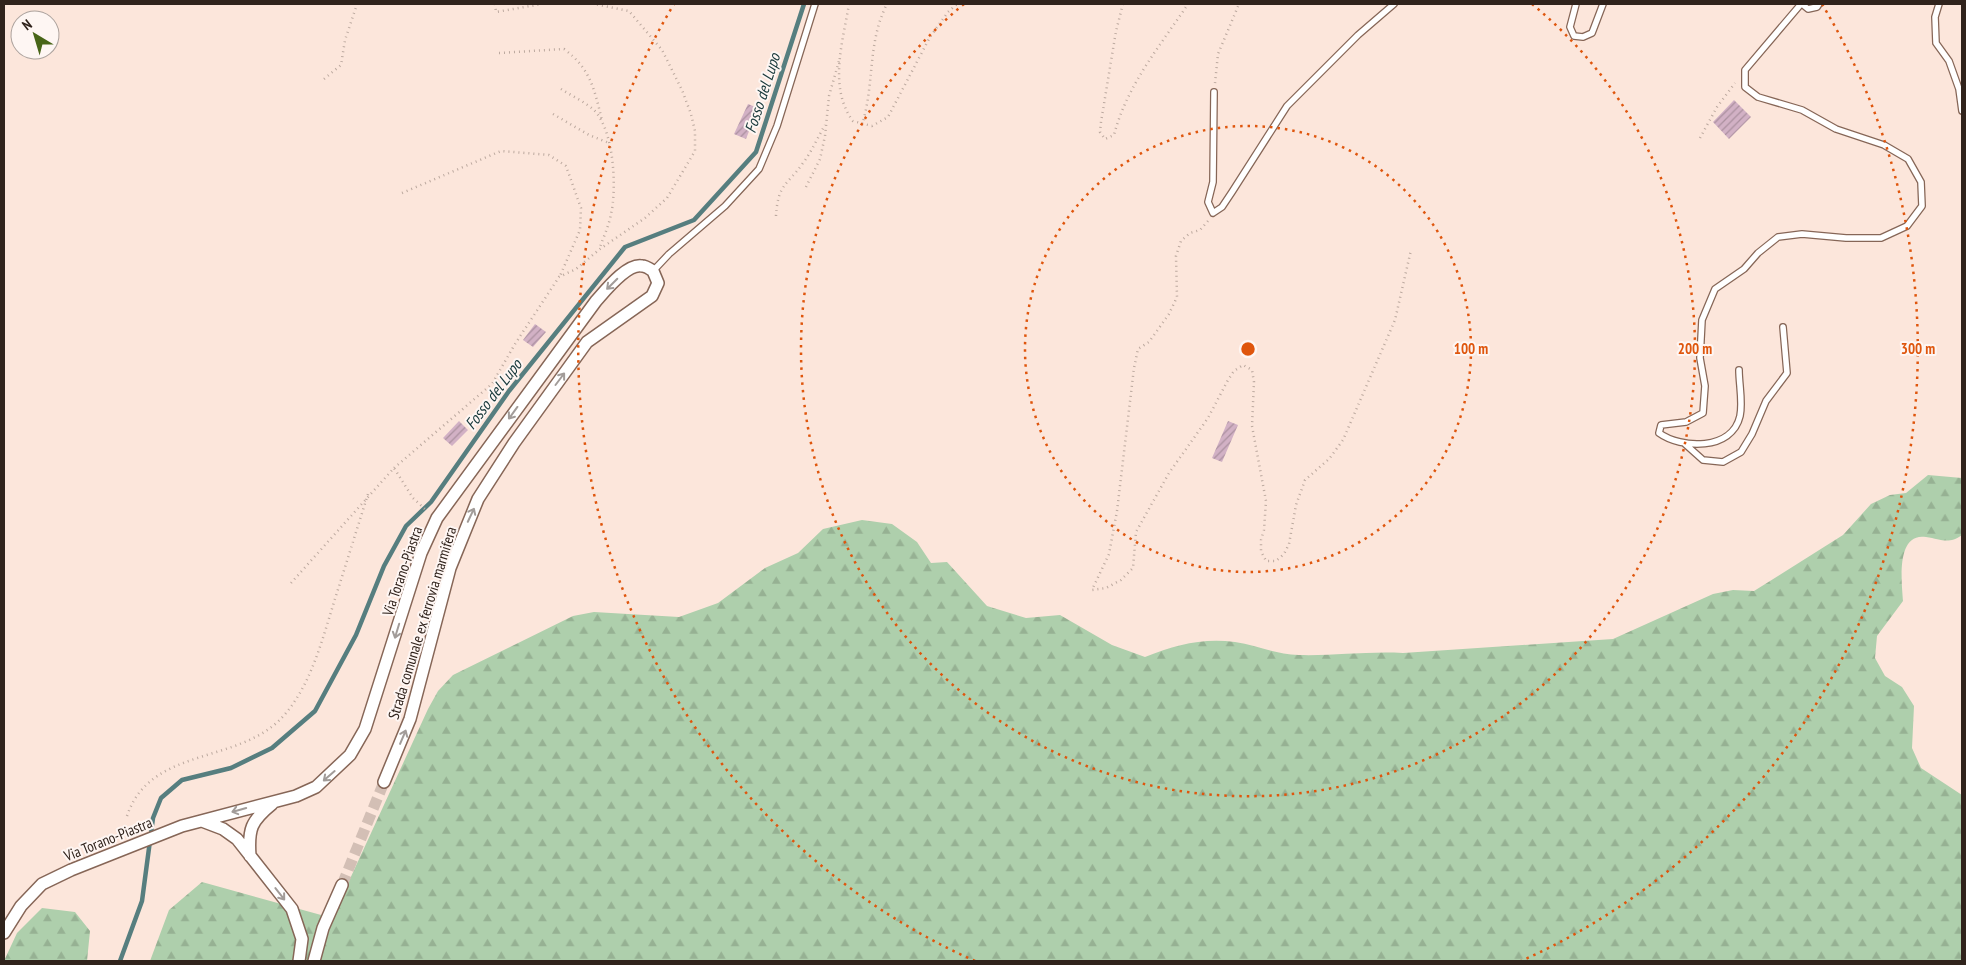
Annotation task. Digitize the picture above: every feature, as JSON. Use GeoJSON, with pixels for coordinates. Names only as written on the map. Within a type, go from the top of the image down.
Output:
{"type":"FeatureCollection","features":[{"type":"Feature","properties":{"kind":"street","name":"Via Torano-Piastra"},"geometry":{"type":"LineString","coordinates":[[4,933],[21,906],[42,884],[71,870],[182,826],[296,796],[316,786],[350,755],[366,729],[421,553],[437,518],[596,301],[616,279],[632,268],[642,265],[653,271]]}},
{"type":"Feature","properties":{"kind":"street","name":"Strada comunale ex ferrovia marmifera"},"geometry":{"type":"LineString","coordinates":[[384,782],[410,719],[450,568],[478,499],[514,444],[587,342],[652,296],[658,284],[653,271]]}},
{"type":"Feature","properties":{"kind":"street","name":"Via Torano-Piastra"},"geometry":{"type":"LineString","coordinates":[[250,856],[249,834],[256,817],[275,801]]}},
{"type":"Feature","properties":{"kind":"street"},"geometry":{"type":"LineString","coordinates":[[202,821],[223,829],[237,838],[292,908],[302,940],[299,961]]}},
{"type":"Feature","properties":{"kind":"street"},"geometry":{"type":"LineString","coordinates":[[314,961],[323,928],[342,885]]}},
{"type":"Feature","properties":{"kind":"lane"},"geometry":{"type":"LineString","coordinates":[[653,271],[669,254],[725,206],[759,169],[777,126],[815,4]]}},
{"type":"Feature","properties":{"kind":"lane"},"geometry":{"type":"LineString","coordinates":[[1214,92],[1213,182],[1208,202],[1213,213],[1222,207],[1287,106],[1358,35],[1394,4]]}},
{"type":"Feature","properties":{"kind":"lane"},"geometry":{"type":"LineString","coordinates":[[1576,4],[1570,26],[1574,36],[1583,37],[1592,32],[1604,4]]}},
{"type":"Feature","properties":{"kind":"lane"},"geometry":{"type":"LineString","coordinates":[[1740,370],[1740,416],[1730,433],[1715,442],[1684,443],[1669,440],[1658,433],[1661,425],[1686,422],[1703,413],[1705,386],[1700,358],[1702,320],[1715,290],[1744,269],[1758,253],[1778,237],[1802,234],[1846,238],[1880,238],[1907,226],[1922,206],[1921,182],[1908,159],[1884,145],[1836,129],[1802,110],[1758,97],[1745,87],[1745,70],[1801,4],[1808,10],[1817,7],[1819,4]]}},
{"type":"Feature","properties":{"kind":"lane"},"geometry":{"type":"LineString","coordinates":[[1939,4],[1935,17],[1936,43],[1949,61],[1959,89],[1962,111]]}},
{"type":"Feature","properties":{"kind":"lane"},"geometry":{"type":"LineString","coordinates":[[1684,443],[1703,460],[1723,462],[1741,452],[1752,434],[1766,401],[1787,374],[1783,327]]}},
{"type":"Feature","properties":{"kind":"path"},"geometry":{"type":"LineString","coordinates":[[324,79],[341,65],[345,40],[357,4]]}},
{"type":"Feature","properties":{"kind":"path"},"geometry":{"type":"LineString","coordinates":[[496,4],[496,12],[542,4]]}},
{"type":"Feature","properties":{"kind":"path"},"geometry":{"type":"LineString","coordinates":[[559,277],[576,269],[600,248],[645,218],[667,198],[695,151],[695,131],[682,90],[662,50],[629,11],[594,4]]}},
{"type":"Feature","properties":{"kind":"path"},"geometry":{"type":"LineString","coordinates":[[806,187],[820,159],[829,96],[840,55],[849,4]]}},
{"type":"Feature","properties":{"kind":"path"},"geometry":{"type":"LineString","coordinates":[[862,125],[869,101],[873,50],[878,22],[887,4]]}},
{"type":"Feature","properties":{"kind":"path"},"geometry":{"type":"LineString","coordinates":[[840,55],[839,86],[843,105],[854,121],[862,125],[872,126],[888,116],[930,37],[948,12],[957,4]]}},
{"type":"Feature","properties":{"kind":"path"},"geometry":{"type":"LineString","coordinates":[[1124,4],[1116,31],[1101,122],[1100,132],[1105,139],[1114,135],[1118,120],[1139,74],[1188,4]]}},
{"type":"Feature","properties":{"kind":"path"},"geometry":{"type":"LineString","coordinates":[[1214,92],[1218,54],[1239,4]]}},
{"type":"Feature","properties":{"kind":"path"},"geometry":{"type":"LineString","coordinates":[[499,54],[564,49],[586,70],[593,86],[609,143],[614,175],[612,214],[600,248]]}},
{"type":"Feature","properties":{"kind":"path"},"geometry":{"type":"LineString","coordinates":[[1700,138],[1717,107],[1745,70]]}},
{"type":"Feature","properties":{"kind":"path"},"geometry":{"type":"LineString","coordinates":[[562,89],[594,110],[602,122]]}},
{"type":"Feature","properties":{"kind":"path"},"geometry":{"type":"LineString","coordinates":[[553,114],[589,135],[609,143]]}},
{"type":"Feature","properties":{"kind":"path"},"geometry":{"type":"LineString","coordinates":[[776,216],[777,199],[787,180],[803,164],[826,124]]}},
{"type":"Feature","properties":{"kind":"path"},"geometry":{"type":"LineString","coordinates":[[291,583],[340,529],[368,494],[394,468],[492,384],[514,344],[559,277],[580,230],[581,208],[566,166],[549,155],[500,151],[402,192]]}},
{"type":"Feature","properties":{"kind":"path"},"geometry":{"type":"LineString","coordinates":[[1213,213],[1200,230],[1190,233],[1181,241],[1176,256],[1177,297],[1169,314],[1149,342],[1138,349],[1117,511],[1109,554],[1092,590],[1106,588],[1121,580],[1133,568],[1136,532],[1169,473],[1208,418],[1231,376],[1243,365],[1252,370],[1254,382],[1252,426],[1266,500],[1261,551],[1266,561],[1276,561],[1284,554],[1288,544],[1296,505],[1305,480],[1329,459],[1343,440],[1395,320],[1411,250]]}},
{"type":"Feature","properties":{"kind":"path"},"geometry":{"type":"LineString","coordinates":[[394,468],[418,503],[430,513]]}},
{"type":"Feature","properties":{"kind":"path"},"geometry":{"type":"LineString","coordinates":[[127,816],[130,806],[150,780],[177,764],[224,751],[262,734],[286,714],[303,687],[323,639],[368,494]]}},
{"type":"Feature","properties":{"kind":"green space"},"geometry":{"type":"Polygon","coordinates":[[[1928,475],[1962,478],[1962,535],[1948,541],[1926,537],[1916,538],[1909,542],[1902,561],[1903,601],[1877,636],[1875,658],[1885,676],[1902,687],[1914,706],[1912,748],[1921,768],[1962,795],[1962,961],[150,961],[169,910],[202,882],[332,918],[428,709],[438,691],[453,675],[573,616],[594,612],[679,617],[718,603],[765,568],[798,553],[823,529],[862,520],[892,524],[917,542],[931,563],[947,562],[987,606],[1026,618],[1060,615],[1112,645],[1145,657],[1178,646],[1211,641],[1235,642],[1281,653],[1299,655],[1403,653],[1613,639],[1713,594],[1733,590],[1754,591],[1843,535],[1871,504],[1890,495],[1906,493],[1928,475]]]}},
{"type":"Feature","properties":{"kind":"green space"},"geometry":{"type":"Polygon","coordinates":[[[42,908],[75,912],[90,931],[87,961],[4,961],[17,933],[42,908]]]}},
{"type":"Feature","properties":{"kind":"building"},"geometry":{"type":"Polygon","coordinates":[[[1734,100],[1751,117],[1729,139],[1713,122],[1734,100]]]}},
{"type":"Feature","properties":{"kind":"building"},"geometry":{"type":"Polygon","coordinates":[[[748,104],[758,108],[746,139],[734,134],[748,104]]]}},
{"type":"Feature","properties":{"kind":"building"},"geometry":{"type":"Polygon","coordinates":[[[535,324],[546,332],[533,347],[523,340],[535,324]]]}},
{"type":"Feature","properties":{"kind":"building"},"geometry":{"type":"Polygon","coordinates":[[[459,421],[468,430],[452,446],[443,438],[459,421]]]}},
{"type":"Feature","properties":{"kind":"building"},"geometry":{"type":"Polygon","coordinates":[[[1228,421],[1238,425],[1222,462],[1212,458],[1228,421]]]}},
{"type":"Feature","properties":{"kind":"waterway","name":"Fosso del Lupo"},"geometry":{"type":"LineString","coordinates":[[120,961],[142,901],[153,818],[161,798],[182,780],[231,768],[272,748],[315,711],[356,635],[384,566],[406,526],[431,502],[509,391],[625,247],[694,220],[756,152],[804,4]]}},
{"type":"Feature","properties":{"kind":"tunnel"},"geometry":{"type":"LineString","coordinates":[[342,885],[384,782]]}}]}
